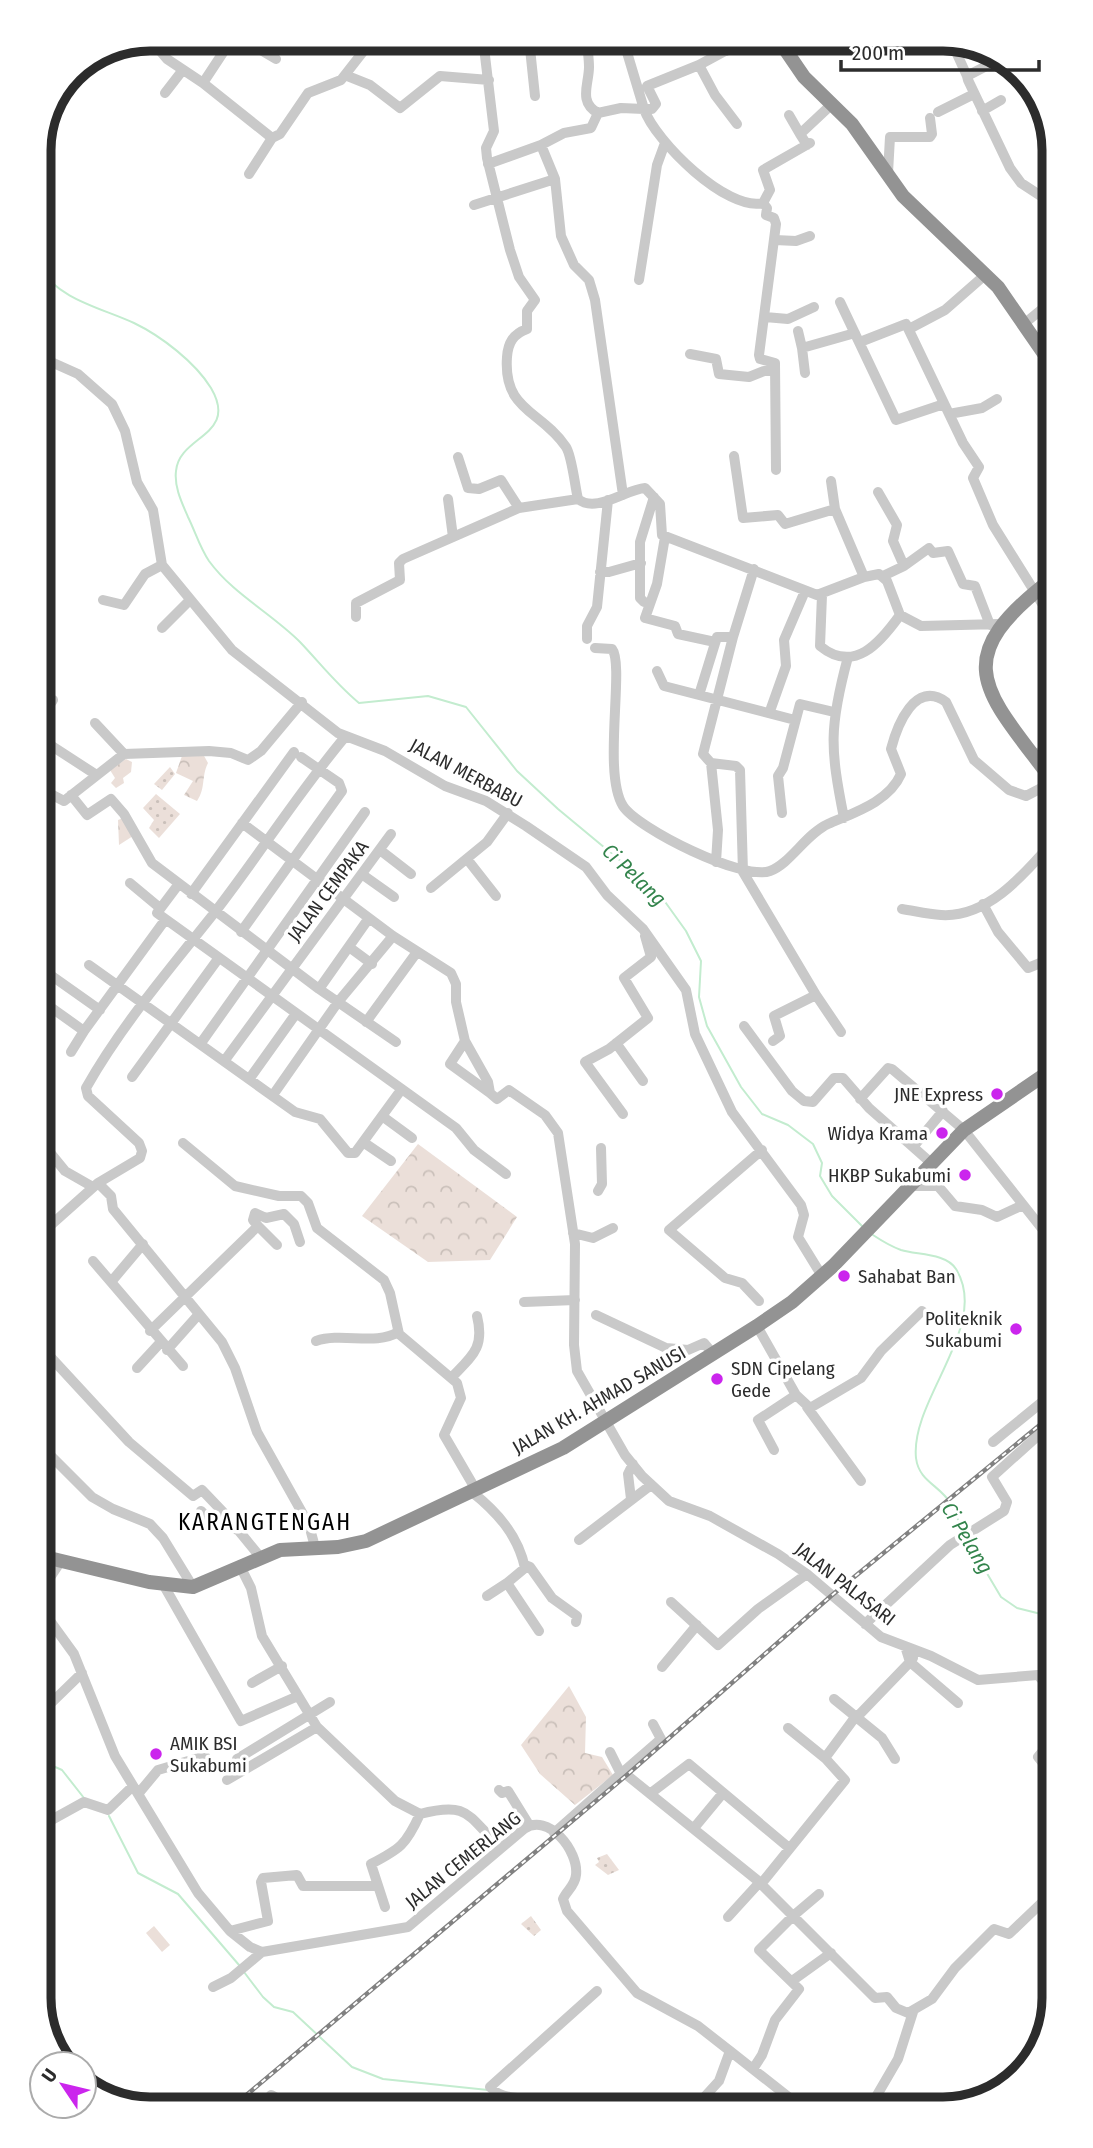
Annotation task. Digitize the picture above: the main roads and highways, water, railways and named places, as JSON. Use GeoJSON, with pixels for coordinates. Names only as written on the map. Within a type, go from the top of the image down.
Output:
{"type":"FeatureCollection","features":[{"type":"Feature","properties":{"kind":"highway"},"geometry":{"type":"LineString","coordinates":[[786,51],[804,78],[852,124],[914,208],[985,275],[1025,323],[1042,350]]}},
{"type":"Feature","properties":{"kind":"highway"},"geometry":{"type":"LineString","coordinates":[[1042,587],[995,624],[985,663],[985,674],[1001,712],[1042,767]]}},
{"type":"Feature","properties":{"kind":"highway","name":"JALAN KH. AHMAD SANUSI"},"geometry":{"type":"LineString","coordinates":[[51,1558],[163,1584],[193,1587],[287,1548],[338,1547],[366,1541],[474,1491],[607,1423],[757,1326],[822,1276],[964,1130],[1042,1076]]}},
{"type":"Feature","properties":{"kind":"waterway","name":"Ci Pelang"},"geometry":{"type":"LineString","coordinates":[[51,281],[82,302],[134,323],[166,342],[187,359],[211,388],[218,404],[218,416],[213,426],[180,459],[176,477],[181,501],[200,545],[219,573],[300,642],[359,703],[428,696],[466,707],[517,771],[558,809],[658,892],[686,931],[701,961],[699,997],[707,1026],[741,1087],[762,1114],[788,1125],[813,1144],[822,1163],[820,1176],[832,1196],[863,1227]]}},
{"type":"Feature","properties":{"kind":"waterway","name":"Ci Pelang"},"geometry":{"type":"LineString","coordinates":[[873,1235],[901,1250],[945,1260],[956,1269],[964,1291],[964,1314],[957,1338],[917,1435],[916,1458],[921,1473],[951,1504],[964,1533]]}},
{"type":"Feature","properties":{"kind":"waterway","name":"Ci Pelang"},"geometry":{"type":"LineString","coordinates":[[966,1538],[1001,1597],[1017,1608],[1042,1614]]}},
{"type":"Feature","properties":{"kind":"waterway"},"geometry":{"type":"LineString","coordinates":[[51,1765],[62,1770],[84,1798]]}},
{"type":"Feature","properties":{"kind":"waterway"},"geometry":{"type":"LineString","coordinates":[[109,1816],[138,1873],[178,1894],[239,1965]]}},
{"type":"Feature","properties":{"kind":"waterway"},"geometry":{"type":"LineString","coordinates":[[244,1972],[274,2007],[293,2012],[352,2067],[383,2079],[488,2090]]}},
{"type":"Feature","properties":{"kind":"railway"},"geometry":{"type":"LineString","coordinates":[[244,2097],[628,1774],[831,1596],[1042,1423]]}},
{"type":"Feature","properties":{"kind":"place","name":"JNE Express"},"geometry":{"type":"Point","coordinates":[997,1094]}},
{"type":"Feature","properties":{"kind":"place","name":"Widya Krama"},"geometry":{"type":"Point","coordinates":[942,1133]}},
{"type":"Feature","properties":{"kind":"place","name":"HKBP Sukabumi"},"geometry":{"type":"Point","coordinates":[965,1175]}},
{"type":"Feature","properties":{"kind":"place","name":"Sahabat Ban"},"geometry":{"type":"Point","coordinates":[844,1276]}},
{"type":"Feature","properties":{"kind":"place","name":"Politeknik Sukabumi"},"geometry":{"type":"Point","coordinates":[1016,1329]}},
{"type":"Feature","properties":{"kind":"place","name":"SDN Cipelang Gede"},"geometry":{"type":"Point","coordinates":[717,1379]}},
{"type":"Feature","properties":{"kind":"place","name":"AMIK BSI Sukabumi"},"geometry":{"type":"Point","coordinates":[156,1754]}},
{"type":"Feature","properties":{"kind":"district","name":"KARANGTENGAH"},"geometry":{"type":"Point","coordinates":[265,1522]}}]}
